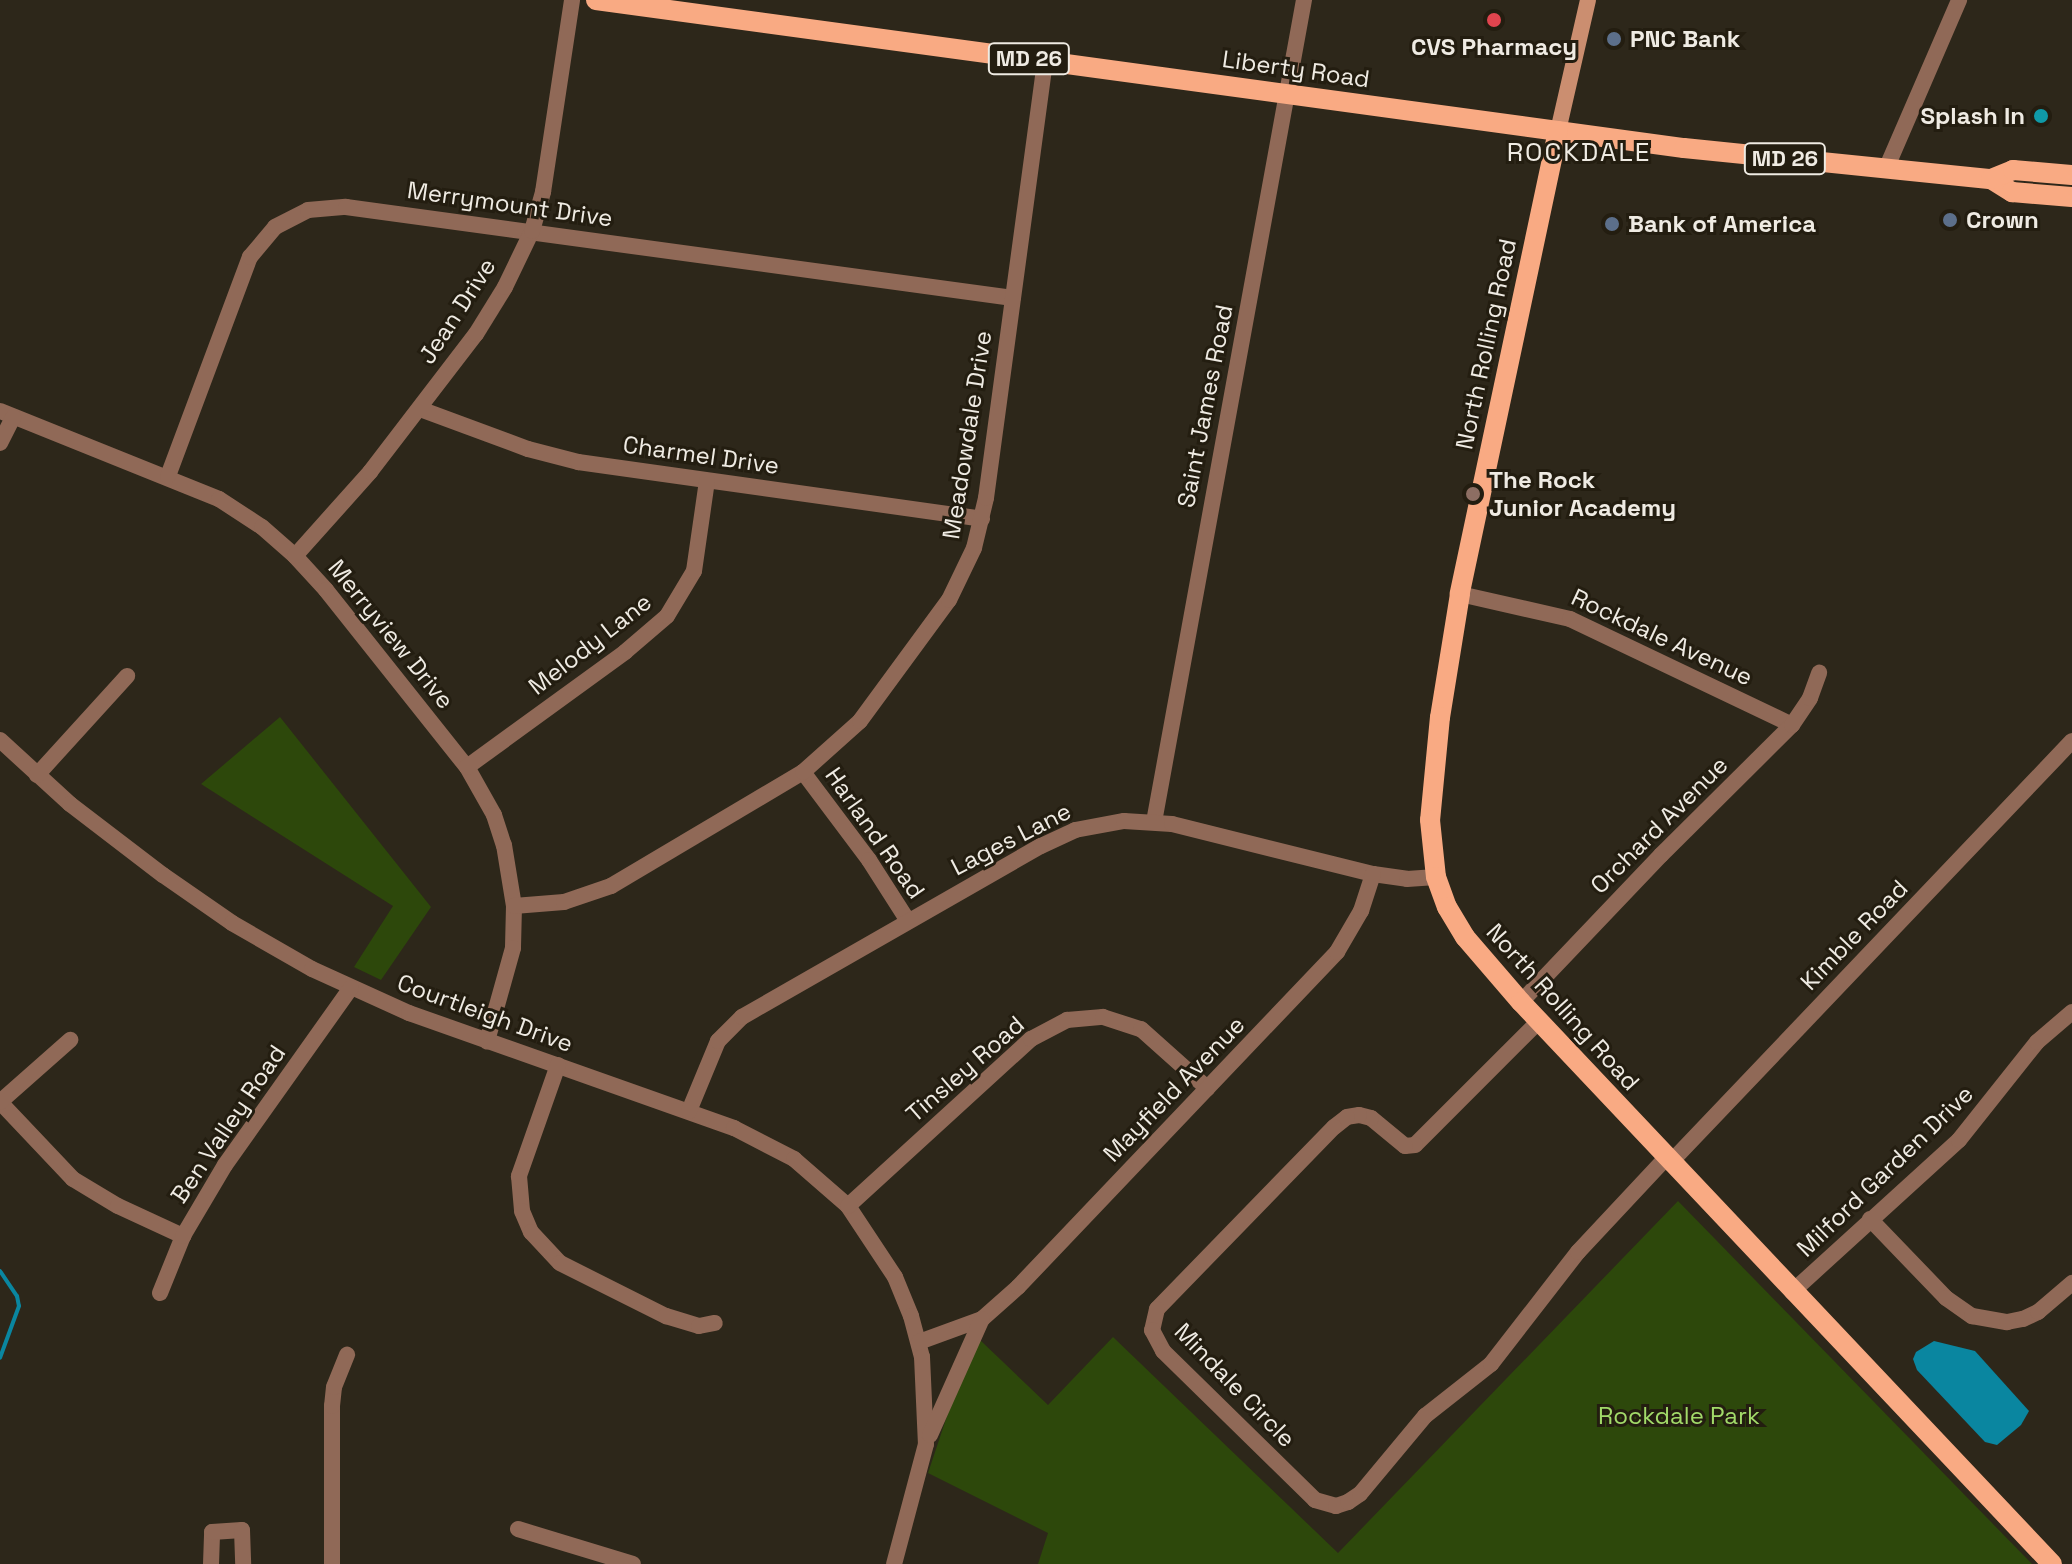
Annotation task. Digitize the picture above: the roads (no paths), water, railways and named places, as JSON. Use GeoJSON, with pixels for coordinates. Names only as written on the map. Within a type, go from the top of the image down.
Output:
{"type":"FeatureCollection","features":[{"type":"Feature","properties":{"kind":"main road","name":"Liberty Road"},"geometry":{"type":"LineString","coordinates":[[596,0],[683,6],[1045,61],[1558,131],[1991,179],[2012,192],[2072,197]]}},
{"type":"Feature","properties":{"kind":"main road","name":"North Rolling Road"},"geometry":{"type":"LineString","coordinates":[[1558,131],[1460,594],[1432,774],[1431,853],[1436,877],[1447,907],[1465,937],[1521,1002],[2052,1564]]}},
{"type":"Feature","properties":{"kind":"main road","name":"Liberty Road"},"geometry":{"type":"LineString","coordinates":[[1991,179],[2013,170],[2072,175]]}},
{"type":"Feature","properties":{"kind":"street","name":"Jean Drive"},"geometry":{"type":"LineString","coordinates":[[295,556],[350,497],[492,311],[532,231],[548,167],[572,0]]}},
{"type":"Feature","properties":{"kind":"street","name":"Saint James Road"},"geometry":{"type":"LineString","coordinates":[[1154,822],[1304,0]]}},
{"type":"Feature","properties":{"kind":"street","name":"North Rolling Road"},"geometry":{"type":"LineString","coordinates":[[1558,131],[1588,0]]}},
{"type":"Feature","properties":{"kind":"street"},"geometry":{"type":"LineString","coordinates":[[1886,169],[1959,0]]}},
{"type":"Feature","properties":{"kind":"street","name":"Meadowdale Drive"},"geometry":{"type":"LineString","coordinates":[[514,906],[564,902],[611,886],[803,772],[860,721],[949,600],[964,574],[982,519],[1045,61]]}},
{"type":"Feature","properties":{"kind":"street","name":"Merrymount Drive"},"geometry":{"type":"LineString","coordinates":[[168,476],[250,257],[275,227],[308,210],[346,207],[1013,298]]}},
{"type":"Feature","properties":{"kind":"street","name":"Charmel Drive"},"geometry":{"type":"LineString","coordinates":[[420,409],[550,456],[982,519]]}},
{"type":"Feature","properties":{"kind":"street","name":"Merryview Drive"},"geometry":{"type":"LineString","coordinates":[[0,443],[7,414],[219,499],[295,556],[467,767],[494,815],[504,845],[514,906],[513,948],[487,1041]]}},
{"type":"Feature","properties":{"kind":"street","name":"Melody Lane"},"geometry":{"type":"LineString","coordinates":[[467,767],[638,643],[667,616],[694,571],[707,481]]}},
{"type":"Feature","properties":{"kind":"street","name":"Rockdale Avenue"},"geometry":{"type":"LineString","coordinates":[[1460,594],[1570,619],[1792,725]]}},
{"type":"Feature","properties":{"kind":"street","name":"Orchard Avenue"},"geometry":{"type":"LineString","coordinates":[[1521,1002],[1661,855],[1792,725],[1810,698],[1819,673]]}},
{"type":"Feature","properties":{"kind":"street"},"geometry":{"type":"LineString","coordinates":[[37,775],[127,676]]}},
{"type":"Feature","properties":{"kind":"street","name":"Courtleigh Drive"},"geometry":{"type":"LineString","coordinates":[[0,740],[37,775],[151,866],[232,923],[351,988],[487,1041],[689,1111],[768,1144],[794,1159],[848,1206],[889,1265],[919,1342]]}},
{"type":"Feature","properties":{"kind":"street","name":"Kimble Road"},"geometry":{"type":"LineString","coordinates":[[1668,1160],[2072,741]]}},
{"type":"Feature","properties":{"kind":"street","name":"Harland Road"},"geometry":{"type":"LineString","coordinates":[[803,772],[869,860],[908,921]]}},
{"type":"Feature","properties":{"kind":"street","name":"Lages Lane"},"geometry":{"type":"LineString","coordinates":[[689,1111],[710,1055],[729,1027],[1058,837],[1109,822],[1154,822],[1373,874],[1407,879],[1436,877]]}},
{"type":"Feature","properties":{"kind":"street","name":"Mayfield Avenue"},"geometry":{"type":"LineString","coordinates":[[894,1564],[926,1444],[982,1319],[1337,952],[1361,911],[1373,874]]}},
{"type":"Feature","properties":{"kind":"street","name":"Ben Valley Road"},"geometry":{"type":"LineString","coordinates":[[160,1293],[183,1236],[225,1165],[351,988]]}},
{"type":"Feature","properties":{"kind":"street","name":"Milford Garden Drive"},"geometry":{"type":"LineString","coordinates":[[1792,1292],[1959,1140],[2037,1042],[2072,1012]]}},
{"type":"Feature","properties":{"kind":"street","name":"Tinsley Road"},"geometry":{"type":"LineString","coordinates":[[848,1206],[1031,1039],[1067,1020],[1103,1017],[1141,1029],[1158,1040],[1207,1088]]}},
{"type":"Feature","properties":{"kind":"street","name":"Mindale Circle"},"geometry":{"type":"LineString","coordinates":[[1539,1021],[1424,1140],[1415,1145],[1405,1146],[1371,1118],[1359,1115],[1347,1117],[1334,1127],[1157,1309],[1152,1330],[1163,1351],[1315,1500],[1336,1506],[1348,1502],[1360,1494],[1425,1416],[1472,1382],[1501,1353],[1578,1252],[1668,1160]]}},
{"type":"Feature","properties":{"kind":"street"},"geometry":{"type":"LineString","coordinates":[[70,1040],[0,1102],[73,1179],[118,1206],[183,1236]]}},
{"type":"Feature","properties":{"kind":"street"},"geometry":{"type":"LineString","coordinates":[[558,1065],[519,1176],[522,1211],[531,1232],[560,1263],[666,1316],[699,1326],[715,1323]]}},
{"type":"Feature","properties":{"kind":"street"},"geometry":{"type":"LineString","coordinates":[[1870,1219],[1946,1298],[1972,1316],[2007,1322],[2023,1319],[2046,1306],[2072,1283]]}},
{"type":"Feature","properties":{"kind":"street","name":"Mayfield Avenue"},"geometry":{"type":"LineString","coordinates":[[926,1444],[926,1394],[919,1342],[982,1319]]}},
{"type":"Feature","properties":{"kind":"street"},"geometry":{"type":"LineString","coordinates":[[332,1564],[332,1406],[334,1387],[347,1354]]}},
{"type":"Feature","properties":{"kind":"street"},"geometry":{"type":"LineString","coordinates":[[518,1529],[633,1564]]}},
{"type":"Feature","properties":{"kind":"street"},"geometry":{"type":"LineString","coordinates":[[211,1564],[212,1532],[242,1530],[243,1564]]}},
{"type":"Feature","properties":{"kind":"water"},"geometry":{"type":"Polygon","coordinates":[[[1934,1341],[1975,1351],[2029,1411],[2021,1425],[1997,1445],[1985,1442],[1917,1370],[1913,1359],[1916,1352],[1934,1341]]]}},
{"type":"Feature","properties":{"kind":"waterway"},"geometry":{"type":"LineString","coordinates":[[0,1271],[17,1296],[19,1306],[0,1358]]}},
{"type":"Feature","properties":{"kind":"place","name":"CVS Pharmacy"},"geometry":{"type":"Point","coordinates":[1494,20]}},
{"type":"Feature","properties":{"kind":"place","name":"PNC Bank"},"geometry":{"type":"Point","coordinates":[1614,39]}},
{"type":"Feature","properties":{"kind":"place","name":"Splash In"},"geometry":{"type":"Point","coordinates":[2041,116]}},
{"type":"Feature","properties":{"kind":"place","name":"Crown"},"geometry":{"type":"Point","coordinates":[1950,220]}},
{"type":"Feature","properties":{"kind":"place","name":"Bank of America"},"geometry":{"type":"Point","coordinates":[1612,224]}},
{"type":"Feature","properties":{"kind":"place","name":"The Rock Junior Academy"},"geometry":{"type":"Point","coordinates":[1473,494]}},
{"type":"Feature","properties":{"kind":"district","name":"ROCKDALE"},"geometry":{"type":"Point","coordinates":[1579,153]}},
{"type":"Feature","properties":{"kind":"park label","name":"Rockdale Park"},"geometry":{"type":"Point","coordinates":[1679,1416]}}]}
